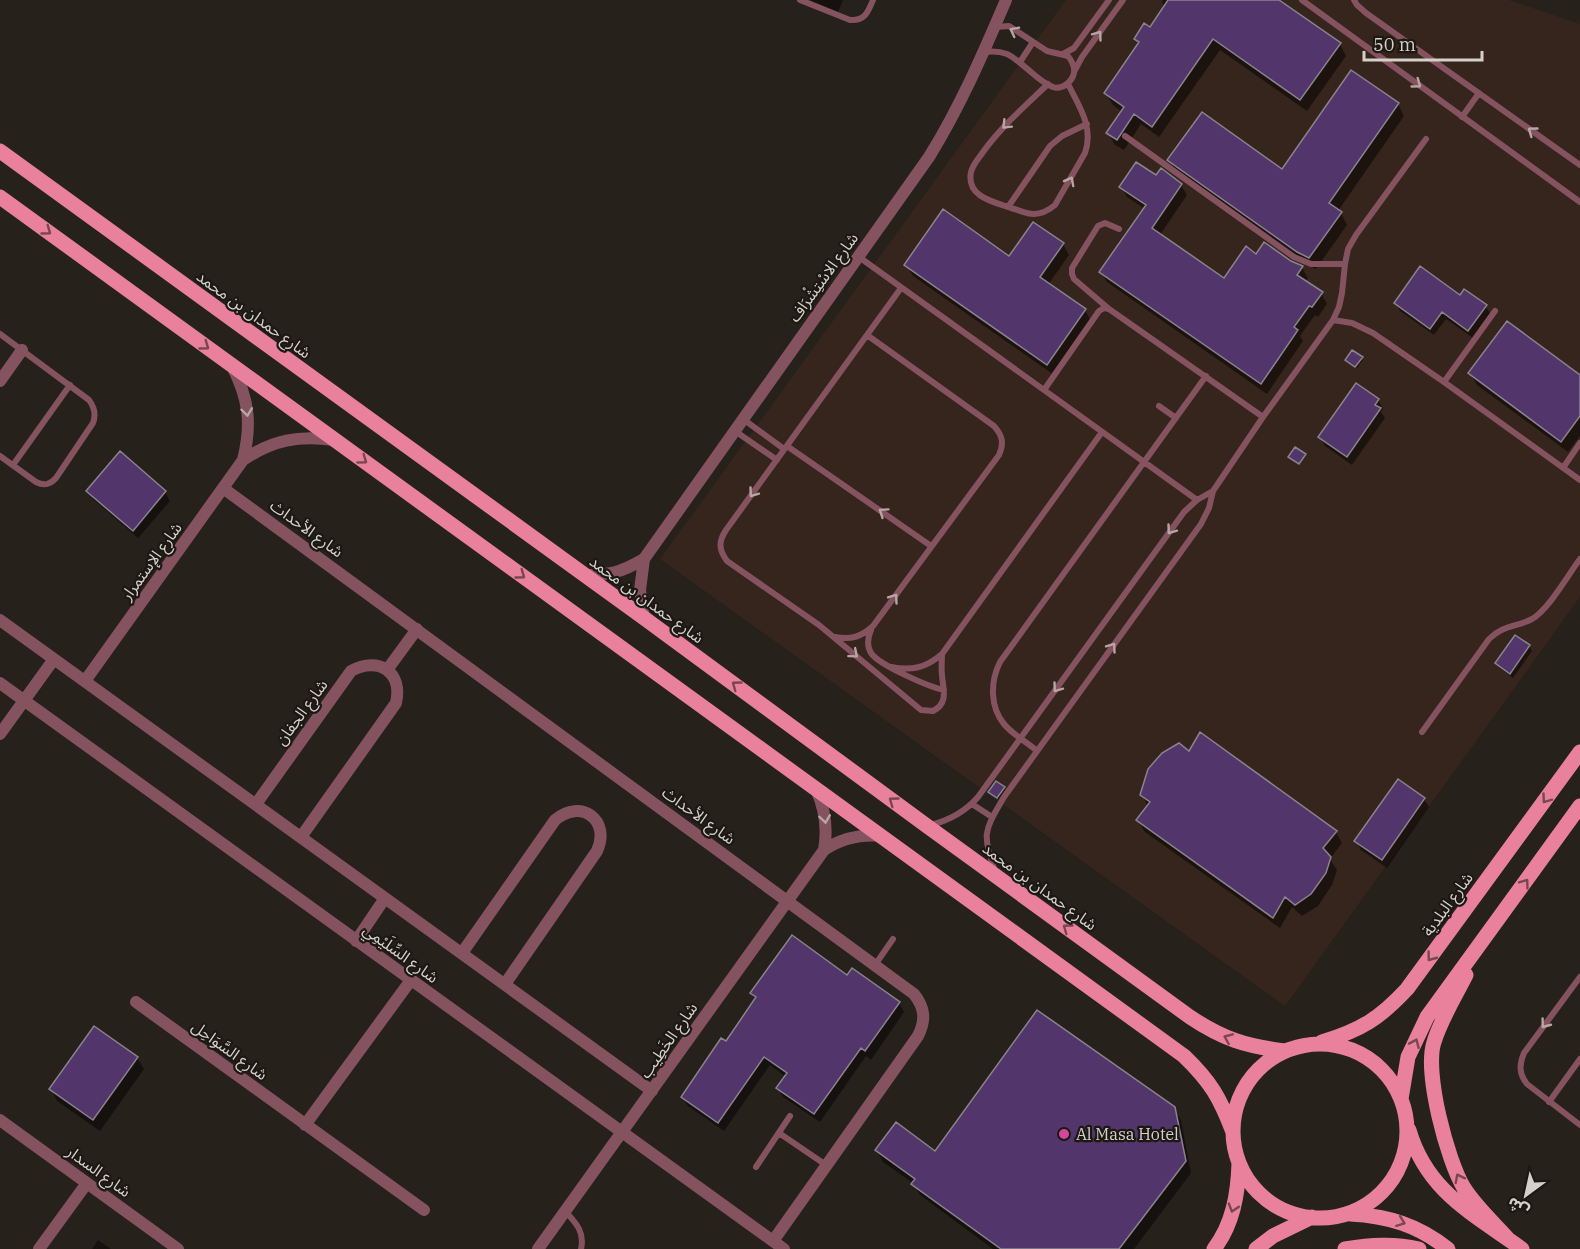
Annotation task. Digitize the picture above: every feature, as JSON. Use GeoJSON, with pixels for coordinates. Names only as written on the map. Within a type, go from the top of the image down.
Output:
{"type":"FeatureCollection","features":[{"type":"Feature","properties":{"kind":"main road","name":"شارع حمدان بن محمد"},"geometry":{"type":"LineString","coordinates":[[0,151],[644,618],[997,878],[1207,1028],[1231,1040],[1255,1047],[1285,1051]]}},
{"type":"Feature","properties":{"kind":"main road"},"geometry":{"type":"LineString","coordinates":[[0,197],[1184,1056],[1212,1086],[1233,1132]]}},
{"type":"Feature","properties":{"kind":"main road","name":"شارع البلدية"},"geometry":{"type":"LineString","coordinates":[[1315,1044],[1362,1027],[1378,1017],[1400,997],[1580,752]]}},
{"type":"Feature","properties":{"kind":"main road"},"geometry":{"type":"LineString","coordinates":[[1401,1099],[1408,1057],[1427,1017],[1580,806]]}},
{"type":"Feature","properties":{"kind":"main road"},"geometry":{"type":"LineString","coordinates":[[1479,947],[1433,1043],[1431,1062],[1433,1085],[1446,1145],[1454,1168],[1477,1204],[1509,1240]]}},
{"type":"Feature","properties":{"kind":"main road"},"geometry":{"type":"LineString","coordinates":[[1448,1249],[1427,1234],[1398,1221],[1370,1215],[1312,1217],[1293,1214],[1276,1206],[1260,1194],[1248,1180],[1239,1163],[1233,1132],[1235,1112],[1242,1092],[1267,1061],[1285,1051],[1315,1044],[1337,1046],[1357,1053],[1375,1064],[1390,1080],[1401,1099],[1410,1134],[1420,1157],[1442,1189],[1522,1249]]}},
{"type":"Feature","properties":{"kind":"main road"},"geometry":{"type":"LineString","coordinates":[[1347,1214],[1369,1203],[1388,1186],[1400,1165],[1406,1141],[1406,1116]]}},
{"type":"Feature","properties":{"kind":"main road"},"geometry":{"type":"LineString","coordinates":[[1214,1249],[1220,1242],[1234,1207],[1238,1191],[1239,1163]]}},
{"type":"Feature","properties":{"kind":"main road"},"geometry":{"type":"LineString","coordinates":[[1256,1249],[1273,1236],[1312,1217]]}},
{"type":"Feature","properties":{"kind":"main road"},"geometry":{"type":"LineString","coordinates":[[1345,1249],[1388,1244],[1419,1249]]}},
{"type":"Feature","properties":{"kind":"street","name":"شارع الاسْتِشْرَاف"},"geometry":{"type":"LineString","coordinates":[[644,618],[640,590],[644,559],[942,138],[984,52],[1006,0]]}},
{"type":"Feature","properties":{"kind":"street"},"geometry":{"type":"LineString","coordinates":[[0,381],[22,350]]}},
{"type":"Feature","properties":{"kind":"street","name":"شارع الإستمرار"},"geometry":{"type":"LineString","coordinates":[[85,681],[243,460],[248,441],[249,422],[241,383],[232,365]]}},
{"type":"Feature","properties":{"kind":"street","name":"شارع الإستمرار"},"geometry":{"type":"LineString","coordinates":[[243,460],[277,442],[297,438],[336,441]]}},
{"type":"Feature","properties":{"kind":"street","name":"شارع الأحداث"},"geometry":{"type":"LineString","coordinates":[[223,488],[914,993],[920,1001],[924,1019],[918,1036],[773,1241]]}},
{"type":"Feature","properties":{"kind":"street","name":"شارع الاسْتِشْرَاف"},"geometry":{"type":"LineString","coordinates":[[583,575],[616,573],[644,559]]}},
{"type":"Feature","properties":{"kind":"street"},"geometry":{"type":"LineString","coordinates":[[0,620],[652,1091]]}},
{"type":"Feature","properties":{"kind":"street"},"geometry":{"type":"LineString","coordinates":[[301,837],[396,703],[398,693],[396,683],[387,670],[417,629]]}},
{"type":"Feature","properties":{"kind":"street"},"geometry":{"type":"LineString","coordinates":[[0,734],[54,659]]}},
{"type":"Feature","properties":{"kind":"street","name":"شارع الجفان"},"geometry":{"type":"LineString","coordinates":[[256,804],[351,671],[370,664],[387,670]]}},
{"type":"Feature","properties":{"kind":"street","name":"شارع السِّلَيْمِي"},"geometry":{"type":"LineString","coordinates":[[0,683],[784,1249]]}},
{"type":"Feature","properties":{"kind":"street"},"geometry":{"type":"LineString","coordinates":[[816,789],[824,812],[826,837],[824,850]]}},
{"type":"Feature","properties":{"kind":"street"},"geometry":{"type":"LineString","coordinates":[[462,953],[555,820],[562,813],[571,810],[589,814],[601,830],[597,851],[505,984]]}},
{"type":"Feature","properties":{"kind":"street"},"geometry":{"type":"LineString","coordinates":[[824,850],[846,839],[870,835],[882,836]]}},
{"type":"Feature","properties":{"kind":"street","name":"شارع الخَطِيب"},"geometry":{"type":"LineString","coordinates":[[538,1249],[824,850]]}},
{"type":"Feature","properties":{"kind":"street"},"geometry":{"type":"LineString","coordinates":[[356,940],[385,898]]}},
{"type":"Feature","properties":{"kind":"street"},"geometry":{"type":"LineString","coordinates":[[305,1125],[411,980]]}},
{"type":"Feature","properties":{"kind":"street","name":"شارع السَّوَاحِل"},"geometry":{"type":"LineString","coordinates":[[136,1002],[424,1210]]}},
{"type":"Feature","properties":{"kind":"street","name":"شارع السدار"},"geometry":{"type":"LineString","coordinates":[[0,1120],[178,1249]]}},
{"type":"Feature","properties":{"kind":"street"},"geometry":{"type":"LineString","coordinates":[[39,1249],[87,1183]]}},
{"type":"Feature","properties":{"kind":"lane"},"geometry":{"type":"LineString","coordinates":[[800,0],[855,20],[867,13],[873,0]]}},
{"type":"Feature","properties":{"kind":"lane"},"geometry":{"type":"LineString","coordinates":[[1063,54],[1074,48],[1109,0]]}},
{"type":"Feature","properties":{"kind":"lane"},"geometry":{"type":"LineString","coordinates":[[984,52],[1006,54],[1048,84],[1058,87],[1068,84],[1082,57],[1123,0]]}},
{"type":"Feature","properties":{"kind":"lane"},"geometry":{"type":"LineString","coordinates":[[1302,0],[1580,202]]}},
{"type":"Feature","properties":{"kind":"lane"},"geometry":{"type":"LineString","coordinates":[[1354,0],[1366,13],[1580,165]]}},
{"type":"Feature","properties":{"kind":"lane"},"geometry":{"type":"LineString","coordinates":[[994,27],[1009,26],[1047,51],[1063,54],[1071,60],[1074,70]]}},
{"type":"Feature","properties":{"kind":"lane"},"geometry":{"type":"LineString","coordinates":[[1020,62],[1032,42]]}},
{"type":"Feature","properties":{"kind":"lane"},"geometry":{"type":"LineString","coordinates":[[1048,84],[993,138],[975,163],[971,172],[971,182],[975,191],[982,198],[1034,214],[1049,210],[1055,205],[1088,144],[1087,124],[1068,84]]}},
{"type":"Feature","properties":{"kind":"lane"},"geometry":{"type":"LineString","coordinates":[[1462,117],[1479,93]]}},
{"type":"Feature","properties":{"kind":"lane"},"geometry":{"type":"LineString","coordinates":[[1008,207],[1050,146],[1062,136],[1087,124]]}},
{"type":"Feature","properties":{"kind":"lane"},"geometry":{"type":"LineString","coordinates":[[1125,136],[1294,257],[1311,264],[1344,264]]}},
{"type":"Feature","properties":{"kind":"lane"},"geometry":{"type":"LineString","coordinates":[[997,878],[986,843],[987,828],[992,817],[1037,750],[1201,524],[1209,508],[1213,490],[1333,320],[1342,293],[1344,264],[1348,249],[1426,139]]}},
{"type":"Feature","properties":{"kind":"lane"},"geometry":{"type":"LineString","coordinates":[[1119,229],[1105,223],[1098,226],[1072,268],[1074,279],[1109,309],[1263,417]]}},
{"type":"Feature","properties":{"kind":"lane"},"geometry":{"type":"LineString","coordinates":[[858,257],[1197,500]]}},
{"type":"Feature","properties":{"kind":"lane"},"geometry":{"type":"LineString","coordinates":[[901,288],[721,537],[720,546],[727,561],[819,625],[921,710],[927,712],[938,708],[944,698],[942,654]]}},
{"type":"Feature","properties":{"kind":"lane"},"geometry":{"type":"LineString","coordinates":[[1044,390],[1100,311],[1104,308],[1109,309]]}},
{"type":"Feature","properties":{"kind":"lane"},"geometry":{"type":"LineString","coordinates":[[1444,382],[1495,311]]}},
{"type":"Feature","properties":{"kind":"lane"},"geometry":{"type":"LineString","coordinates":[[1333,320],[1352,323],[1364,328],[1444,382],[1580,480]]}},
{"type":"Feature","properties":{"kind":"lane"},"geometry":{"type":"LineString","coordinates":[[0,334],[90,400],[95,419],[56,478],[50,483],[36,482],[0,456]]}},
{"type":"Feature","properties":{"kind":"lane"},"geometry":{"type":"LineString","coordinates":[[832,636],[851,639],[865,633],[873,626],[1002,448],[1000,432],[994,426],[867,335]]}},
{"type":"Feature","properties":{"kind":"lane"},"geometry":{"type":"LineString","coordinates":[[1037,750],[1005,726],[997,711],[993,694],[996,669],[1206,376]]}},
{"type":"Feature","properties":{"kind":"lane"},"geometry":{"type":"LineString","coordinates":[[13,465],[70,385]]}},
{"type":"Feature","properties":{"kind":"lane"},"geometry":{"type":"LineString","coordinates":[[1159,406],[1176,418]]}},
{"type":"Feature","properties":{"kind":"lane"},"geometry":{"type":"LineString","coordinates":[[742,419],[932,546]]}},
{"type":"Feature","properties":{"kind":"lane"},"geometry":{"type":"LineString","coordinates":[[734,431],[777,460]]}},
{"type":"Feature","properties":{"kind":"lane"},"geometry":{"type":"LineString","coordinates":[[891,667],[913,669],[924,667],[934,662],[942,654],[1102,432]]}},
{"type":"Feature","properties":{"kind":"lane"},"geometry":{"type":"LineString","coordinates":[[1563,468],[1580,443]]}},
{"type":"Feature","properties":{"kind":"lane"},"geometry":{"type":"LineString","coordinates":[[927,826],[957,816],[972,804],[1184,512],[1213,490]]}},
{"type":"Feature","properties":{"kind":"lane"},"geometry":{"type":"LineString","coordinates":[[1422,732],[1489,639],[1502,629],[1532,619],[1541,612],[1580,559]]}},
{"type":"Feature","properties":{"kind":"lane"},"geometry":{"type":"LineString","coordinates":[[873,626],[867,641],[872,654],[891,667],[921,682],[944,690]]}},
{"type":"Feature","properties":{"kind":"lane"},"geometry":{"type":"LineString","coordinates":[[972,804],[992,817]]}},
{"type":"Feature","properties":{"kind":"lane"},"geometry":{"type":"LineString","coordinates":[[875,965],[893,939]]}},
{"type":"Feature","properties":{"kind":"lane"},"geometry":{"type":"LineString","coordinates":[[1580,977],[1524,1053],[1520,1070],[1527,1084],[1580,1125]]}},
{"type":"Feature","properties":{"kind":"lane"},"geometry":{"type":"LineString","coordinates":[[1549,1102],[1580,1059]]}},
{"type":"Feature","properties":{"kind":"lane"},"geometry":{"type":"LineString","coordinates":[[756,1167],[790,1116]]}},
{"type":"Feature","properties":{"kind":"lane"},"geometry":{"type":"LineString","coordinates":[[779,1133],[826,1166]]}},
{"type":"Feature","properties":{"kind":"lane"},"geometry":{"type":"LineString","coordinates":[[565,1211],[580,1230],[582,1237],[580,1249]]}},
{"type":"Feature","properties":{"kind":"shaded area"},"geometry":{"type":"Polygon","coordinates":[[[1066,0],[1509,0],[1580,24],[1580,597],[1285,1006],[660,559],[1066,0]]]}},
{"type":"Feature","properties":{"kind":"building"},"geometry":{"type":"Polygon","coordinates":[[[1168,0],[1279,0],[1341,43],[1300,100],[1213,39],[1152,127],[1134,114],[1117,140],[1106,133],[1124,107],[1104,93],[1139,42],[1134,39],[1144,23],[1150,27],[1168,0]]]}},
{"type":"Feature","properties":{"kind":"building"},"geometry":{"type":"Polygon","coordinates":[[[1351,70],[1399,103],[1329,203],[1342,212],[1309,258],[1297,252],[1167,160],[1202,112],[1282,169],[1351,70]]]}},
{"type":"Feature","properties":{"kind":"building"},"geometry":{"type":"Polygon","coordinates":[[[1136,162],[1156,175],[1161,168],[1182,184],[1152,228],[1224,278],[1246,246],[1256,254],[1264,242],[1291,261],[1303,266],[1297,275],[1323,292],[1312,307],[1309,306],[1294,327],[1298,330],[1261,384],[1099,272],[1146,205],[1119,187],[1136,162]]]}},
{"type":"Feature","properties":{"kind":"building"},"geometry":{"type":"Polygon","coordinates":[[[943,209],[1009,256],[1033,222],[1064,243],[1040,277],[1086,309],[1047,365],[904,265],[943,209]]]}},
{"type":"Feature","properties":{"kind":"building"},"geometry":{"type":"Polygon","coordinates":[[[1420,266],[1460,295],[1464,289],[1487,305],[1468,331],[1442,312],[1430,329],[1394,303],[1420,266]]]}},
{"type":"Feature","properties":{"kind":"building"},"geometry":{"type":"Polygon","coordinates":[[[1507,321],[1580,375],[1580,416],[1561,442],[1468,373],[1507,321]]]}},
{"type":"Feature","properties":{"kind":"building"},"geometry":{"type":"Polygon","coordinates":[[[1352,350],[1363,357],[1355,367],[1345,360],[1352,350]]]}},
{"type":"Feature","properties":{"kind":"building"},"geometry":{"type":"Polygon","coordinates":[[[1356,383],[1379,399],[1375,405],[1381,408],[1347,457],[1318,437],[1356,383]]]}},
{"type":"Feature","properties":{"kind":"building"},"geometry":{"type":"Polygon","coordinates":[[[1295,447],[1306,454],[1299,464],[1288,457],[1295,447]]]}},
{"type":"Feature","properties":{"kind":"building"},"geometry":{"type":"Polygon","coordinates":[[[120,451],[166,491],[133,531],[86,491],[120,451]]]}},
{"type":"Feature","properties":{"kind":"building"},"geometry":{"type":"Polygon","coordinates":[[[1515,635],[1530,645],[1510,674],[1495,663],[1515,635]]]}},
{"type":"Feature","properties":{"kind":"building"},"geometry":{"type":"Polygon","coordinates":[[[1200,732],[1337,831],[1323,848],[1331,857],[1326,873],[1311,894],[1295,905],[1285,897],[1273,918],[1136,820],[1150,802],[1140,795],[1148,769],[1162,753],[1179,743],[1189,751],[1200,732]]]}},
{"type":"Feature","properties":{"kind":"building"},"geometry":{"type":"Polygon","coordinates":[[[1398,779],[1425,798],[1382,860],[1354,841],[1398,779]]]}},
{"type":"Feature","properties":{"kind":"building"},"geometry":{"type":"Polygon","coordinates":[[[996,781],[1005,787],[997,798],[988,792],[996,781]]]}},
{"type":"Feature","properties":{"kind":"building"},"geometry":{"type":"Polygon","coordinates":[[[792,935],[847,975],[852,968],[900,1002],[865,1051],[861,1048],[814,1114],[776,1088],[787,1073],[764,1057],[718,1123],[681,1097],[721,1038],[726,1041],[756,997],[750,993],[792,935]]]}},
{"type":"Feature","properties":{"kind":"building","name":"Al Masa Hotel"},"geometry":{"type":"Polygon","coordinates":[[[1037,1010],[1175,1107],[1186,1161],[1119,1249],[1001,1249],[911,1184],[915,1179],[875,1150],[896,1122],[935,1151],[1037,1010]]]}},
{"type":"Feature","properties":{"kind":"building"},"geometry":{"type":"Polygon","coordinates":[[[94,1026],[138,1057],[93,1120],[49,1089],[94,1026]]]}},
{"type":"Feature","properties":{"kind":"place","name":"Al Masa Hotel"},"geometry":{"type":"Point","coordinates":[1064,1134]}}]}
